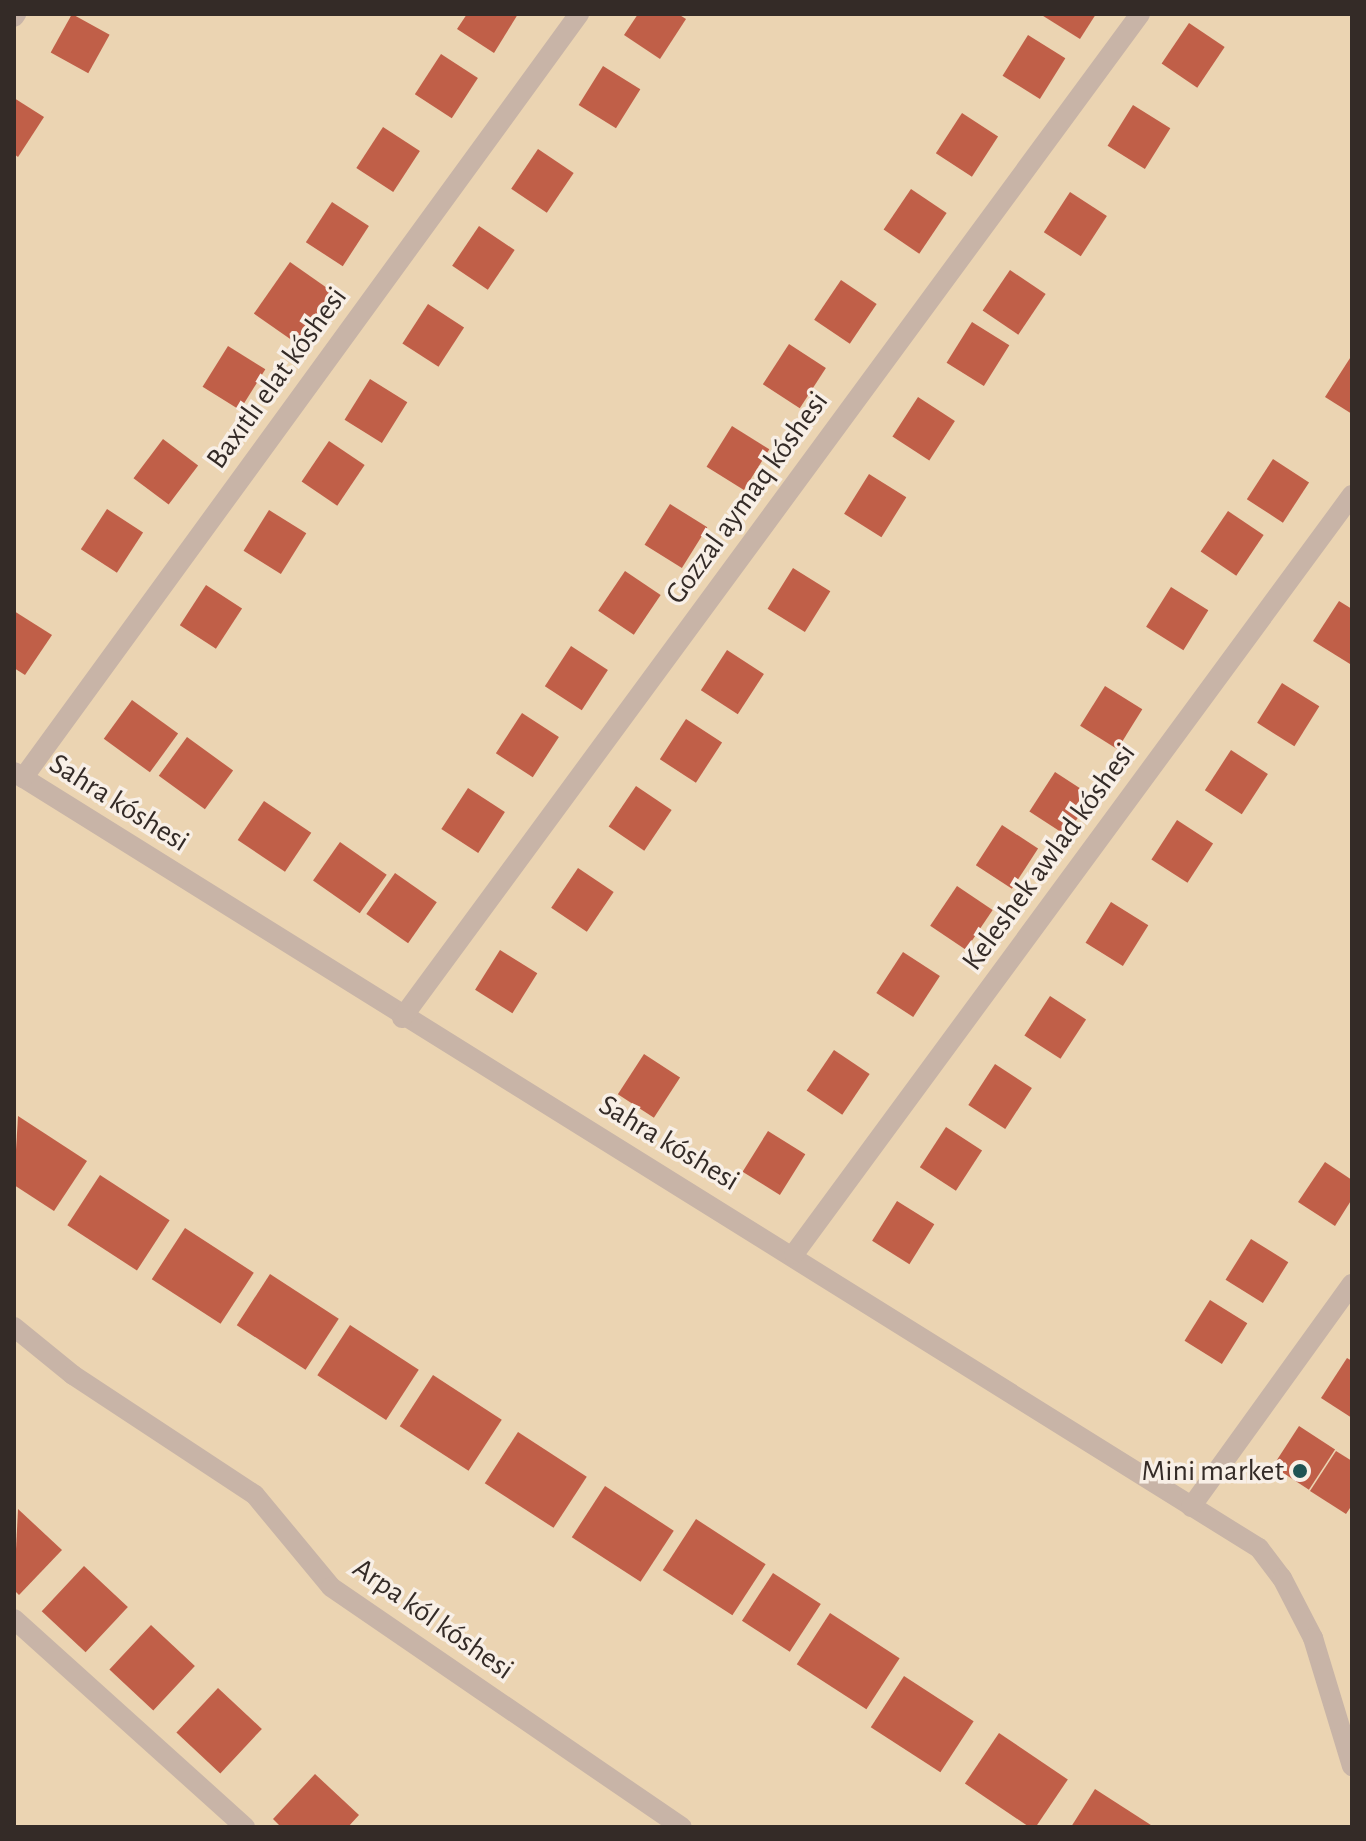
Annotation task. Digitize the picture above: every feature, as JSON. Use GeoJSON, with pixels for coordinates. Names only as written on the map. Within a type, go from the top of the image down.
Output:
{"type":"FeatureCollection","features":[{"type":"Feature","properties":{"kind":"street","name":"Baxıtlı elat kóshesi"},"geometry":{"type":"LineString","coordinates":[[19,775],[579,14]]}},
{"type":"Feature","properties":{"kind":"street","name":"Gozzal aymaq kóshesi"},"geometry":{"type":"LineString","coordinates":[[402,1018],[1140,14]]}},
{"type":"Feature","properties":{"kind":"street","name":"Keleshek awlad kóshesi"},"geometry":{"type":"LineString","coordinates":[[794,1254],[1352,495]]}},
{"type":"Feature","properties":{"kind":"street","name":"Sahra kóshesi"},"geometry":{"type":"LineString","coordinates":[[19,775],[402,1018],[794,1254],[1259,1548],[1282,1578],[1313,1638],[1352,1766]]}},
{"type":"Feature","properties":{"kind":"street"},"geometry":{"type":"LineString","coordinates":[[1191,1507],[1352,1284]]}},
{"type":"Feature","properties":{"kind":"street","name":"Arpa kól kóshesi"},"geometry":{"type":"LineString","coordinates":[[14,1327],[73,1375],[255,1495],[331,1587],[682,1827]]}},
{"type":"Feature","properties":{"kind":"street"},"geometry":{"type":"LineString","coordinates":[[14,1619],[245,1827]]}},
{"type":"Feature","properties":{"kind":"sand"},"geometry":{"type":"Polygon","coordinates":[[[14,14],[1352,14],[1352,1827],[14,1827],[14,14]]]}},
{"type":"Feature","properties":{"kind":"building"},"geometry":{"type":"Polygon","coordinates":[[[72,14],[110,35],[88,73],[51,52],[72,14]]]}},
{"type":"Feature","properties":{"kind":"building"},"geometry":{"type":"Polygon","coordinates":[[[467,14],[518,14],[494,53],[457,29],[467,14]]]}},
{"type":"Feature","properties":{"kind":"building"},"geometry":{"type":"Polygon","coordinates":[[[638,14],[678,14],[686,19],[660,59],[624,35],[638,14]]]}},
{"type":"Feature","properties":{"kind":"building"},"geometry":{"type":"Polygon","coordinates":[[[1040,14],[1096,14],[1080,39],[1040,14]]]}},
{"type":"Feature","properties":{"kind":"building"},"geometry":{"type":"Polygon","coordinates":[[[1189,23],[1225,47],[1197,88],[1162,64],[1189,23]]]}},
{"type":"Feature","properties":{"kind":"building"},"geometry":{"type":"Polygon","coordinates":[[[1028,35],[1065,58],[1040,99],[1003,76],[1028,35]]]}},
{"type":"Feature","properties":{"kind":"building"},"geometry":{"type":"Polygon","coordinates":[[[441,54],[478,78],[452,118],[415,94],[441,54]]]}},
{"type":"Feature","properties":{"kind":"building"},"geometry":{"type":"Polygon","coordinates":[[[603,66],[640,89],[616,128],[579,105],[603,66]]]}},
{"type":"Feature","properties":{"kind":"building"},"geometry":{"type":"Polygon","coordinates":[[[14,98],[44,117],[18,157],[14,154],[14,98]]]}},
{"type":"Feature","properties":{"kind":"building"},"geometry":{"type":"Polygon","coordinates":[[[1133,105],[1170,128],[1145,169],[1108,146],[1133,105]]]}},
{"type":"Feature","properties":{"kind":"building"},"geometry":{"type":"Polygon","coordinates":[[[962,113],[998,136],[972,177],[936,153],[962,113]]]}},
{"type":"Feature","properties":{"kind":"building"},"geometry":{"type":"Polygon","coordinates":[[[383,127],[420,151],[393,192],[356,168],[383,127]]]}},
{"type":"Feature","properties":{"kind":"building"},"geometry":{"type":"Polygon","coordinates":[[[538,149],[574,173],[547,213],[511,189],[538,149]]]}},
{"type":"Feature","properties":{"kind":"building"},"geometry":{"type":"Polygon","coordinates":[[[911,189],[947,213],[919,254],[884,230],[911,189]]]}},
{"type":"Feature","properties":{"kind":"building"},"geometry":{"type":"Polygon","coordinates":[[[1070,192],[1107,216],[1081,256],[1044,232],[1070,192]]]}},
{"type":"Feature","properties":{"kind":"building"},"geometry":{"type":"Polygon","coordinates":[[[332,202],[369,226],[343,266],[306,242],[332,202]]]}},
{"type":"Feature","properties":{"kind":"building"},"geometry":{"type":"Polygon","coordinates":[[[479,226],[515,250],[488,290],[452,266],[479,226]]]}},
{"type":"Feature","properties":{"kind":"building"},"geometry":{"type":"Polygon","coordinates":[[[290,262],[337,295],[301,346],[254,314],[290,262]]]}},
{"type":"Feature","properties":{"kind":"building"},"geometry":{"type":"Polygon","coordinates":[[[1010,270],[1046,294],[1018,335],[983,311],[1010,270]]]}},
{"type":"Feature","properties":{"kind":"building"},"geometry":{"type":"Polygon","coordinates":[[[841,280],[877,304],[850,344],[814,320],[841,280]]]}},
{"type":"Feature","properties":{"kind":"building"},"geometry":{"type":"Polygon","coordinates":[[[428,304],[464,327],[438,367],[402,343],[428,304]]]}},
{"type":"Feature","properties":{"kind":"building"},"geometry":{"type":"Polygon","coordinates":[[[972,322],[1009,345],[984,386],[947,363],[972,322]]]}},
{"type":"Feature","properties":{"kind":"building"},"geometry":{"type":"Polygon","coordinates":[[[789,344],[826,368],[800,408],[763,384],[789,344]]]}},
{"type":"Feature","properties":{"kind":"building"},"geometry":{"type":"Polygon","coordinates":[[[228,346],[265,369],[240,410],[203,387],[228,346]]]}},
{"type":"Feature","properties":{"kind":"building"},"geometry":{"type":"Polygon","coordinates":[[[1352,355],[1352,414],[1325,397],[1352,355]]]}},
{"type":"Feature","properties":{"kind":"building"},"geometry":{"type":"Polygon","coordinates":[[[370,379],[407,402],[382,443],[345,420],[370,379]]]}},
{"type":"Feature","properties":{"kind":"building"},"geometry":{"type":"Polygon","coordinates":[[[918,397],[955,421],[929,460],[892,436],[918,397]]]}},
{"type":"Feature","properties":{"kind":"building"},"geometry":{"type":"Polygon","coordinates":[[[732,426],[769,449],[744,490],[707,467],[732,426]]]}},
{"type":"Feature","properties":{"kind":"building"},"geometry":{"type":"Polygon","coordinates":[[[163,439],[198,465],[169,505],[134,478],[163,439]]]}},
{"type":"Feature","properties":{"kind":"building"},"geometry":{"type":"Polygon","coordinates":[[[329,441],[365,465],[337,506],[302,482],[329,441]]]}},
{"type":"Feature","properties":{"kind":"building"},"geometry":{"type":"Polygon","coordinates":[[[1273,459],[1309,482],[1283,523],[1247,499],[1273,459]]]}},
{"type":"Feature","properties":{"kind":"building"},"geometry":{"type":"Polygon","coordinates":[[[869,474],[906,497],[881,537],[844,514],[869,474]]]}},
{"type":"Feature","properties":{"kind":"building"},"geometry":{"type":"Polygon","coordinates":[[[670,504],[707,527],[682,568],[645,545],[670,504]]]}},
{"type":"Feature","properties":{"kind":"building"},"geometry":{"type":"Polygon","coordinates":[[[107,509],[143,532],[117,573],[81,549],[107,509]]]}},
{"type":"Feature","properties":{"kind":"building"},"geometry":{"type":"Polygon","coordinates":[[[269,510],[306,533],[281,574],[244,551],[269,510]]]}},
{"type":"Feature","properties":{"kind":"building"},"geometry":{"type":"Polygon","coordinates":[[[1228,511],[1264,535],[1236,576],[1201,552],[1228,511]]]}},
{"type":"Feature","properties":{"kind":"building"},"geometry":{"type":"Polygon","coordinates":[[[793,568],[830,591],[805,632],[768,609],[793,568]]]}},
{"type":"Feature","properties":{"kind":"building"},"geometry":{"type":"Polygon","coordinates":[[[625,571],[661,595],[634,635],[598,611],[625,571]]]}},
{"type":"Feature","properties":{"kind":"building"},"geometry":{"type":"Polygon","coordinates":[[[206,585],[242,608],[216,649],[180,625],[206,585]]]}},
{"type":"Feature","properties":{"kind":"building"},"geometry":{"type":"Polygon","coordinates":[[[1171,587],[1208,610],[1183,650],[1146,627],[1171,587]]]}},
{"type":"Feature","properties":{"kind":"building"},"geometry":{"type":"Polygon","coordinates":[[[1339,601],[1352,609],[1350,664],[1313,641],[1339,601]]]}},
{"type":"Feature","properties":{"kind":"building"},"geometry":{"type":"Polygon","coordinates":[[[14,611],[52,635],[25,675],[14,668],[14,611]]]}},
{"type":"Feature","properties":{"kind":"building"},"geometry":{"type":"Polygon","coordinates":[[[571,646],[608,670],[582,710],[545,686],[571,646]]]}},
{"type":"Feature","properties":{"kind":"building"},"geometry":{"type":"Polygon","coordinates":[[[727,650],[764,674],[738,714],[701,690],[727,650]]]}},
{"type":"Feature","properties":{"kind":"building"},"geometry":{"type":"Polygon","coordinates":[[[1282,683],[1319,706],[1294,746],[1257,723],[1282,683]]]}},
{"type":"Feature","properties":{"kind":"building"},"geometry":{"type":"Polygon","coordinates":[[[1105,686],[1142,709],[1117,749],[1080,726],[1105,686]]]}},
{"type":"Feature","properties":{"kind":"building"},"geometry":{"type":"Polygon","coordinates":[[[132,700],[178,734],[150,772],[104,739],[132,700]]]}},
{"type":"Feature","properties":{"kind":"building"},"geometry":{"type":"Polygon","coordinates":[[[522,713],[559,737],[533,777],[496,753],[522,713]]]}},
{"type":"Feature","properties":{"kind":"building"},"geometry":{"type":"Polygon","coordinates":[[[686,719],[722,742],[696,783],[660,759],[686,719]]]}},
{"type":"Feature","properties":{"kind":"building"},"geometry":{"type":"Polygon","coordinates":[[[187,737],[233,771],[205,809],[159,776],[187,737]]]}},
{"type":"Feature","properties":{"kind":"building"},"geometry":{"type":"Polygon","coordinates":[[[1231,750],[1268,774],[1242,814],[1205,790],[1231,750]]]}},
{"type":"Feature","properties":{"kind":"building"},"geometry":{"type":"Polygon","coordinates":[[[1055,772],[1092,796],[1066,835],[1029,811],[1055,772]]]}},
{"type":"Feature","properties":{"kind":"building"},"geometry":{"type":"Polygon","coordinates":[[[636,786],[672,810],[644,851],[609,827],[636,786]]]}},
{"type":"Feature","properties":{"kind":"building"},"geometry":{"type":"Polygon","coordinates":[[[468,788],[505,812],[478,853],[441,829],[468,788]]]}},
{"type":"Feature","properties":{"kind":"building"},"geometry":{"type":"Polygon","coordinates":[[[264,801],[311,833],[285,872],[238,840],[264,801]]]}},
{"type":"Feature","properties":{"kind":"building"},"geometry":{"type":"Polygon","coordinates":[[[1177,820],[1213,843],[1187,883],[1151,859],[1177,820]]]}},
{"type":"Feature","properties":{"kind":"building"},"geometry":{"type":"Polygon","coordinates":[[[1002,825],[1038,848],[1012,889],[976,865],[1002,825]]]}},
{"type":"Feature","properties":{"kind":"building"},"geometry":{"type":"Polygon","coordinates":[[[340,842],[387,875],[360,913],[313,881],[340,842]]]}},
{"type":"Feature","properties":{"kind":"building"},"geometry":{"type":"Polygon","coordinates":[[[578,868],[614,892],[587,932],[551,908],[578,868]]]}},
{"type":"Feature","properties":{"kind":"building"},"geometry":{"type":"Polygon","coordinates":[[[395,873],[437,902],[408,943],[366,914],[395,873]]]}},
{"type":"Feature","properties":{"kind":"building"},"geometry":{"type":"Polygon","coordinates":[[[957,886],[993,910],[966,950],[930,926],[957,886]]]}},
{"type":"Feature","properties":{"kind":"building"},"geometry":{"type":"Polygon","coordinates":[[[1111,902],[1148,925],[1123,966],[1086,943],[1111,902]]]}},
{"type":"Feature","properties":{"kind":"building"},"geometry":{"type":"Polygon","coordinates":[[[500,950],[537,973],[512,1013],[475,990],[500,950]]]}},
{"type":"Feature","properties":{"kind":"building"},"geometry":{"type":"Polygon","coordinates":[[[903,952],[940,976],[913,1017],[876,993],[903,952]]]}},
{"type":"Feature","properties":{"kind":"building"},"geometry":{"type":"Polygon","coordinates":[[[1050,996],[1086,1019],[1060,1059],[1024,1035],[1050,996]]]}},
{"type":"Feature","properties":{"kind":"building"},"geometry":{"type":"Polygon","coordinates":[[[834,1050],[870,1074],[842,1115],[807,1091],[834,1050]]]}},
{"type":"Feature","properties":{"kind":"building"},"geometry":{"type":"Polygon","coordinates":[[[644,1054],[680,1077],[654,1118],[618,1094],[644,1054]]]}},
{"type":"Feature","properties":{"kind":"building"},"geometry":{"type":"Polygon","coordinates":[[[995,1064],[1032,1088],[1005,1129],[968,1105],[995,1064]]]}},
{"type":"Feature","properties":{"kind":"building"},"geometry":{"type":"Polygon","coordinates":[[[18,1116],[87,1161],[54,1211],[14,1185],[18,1116]]]}},
{"type":"Feature","properties":{"kind":"building"},"geometry":{"type":"Polygon","coordinates":[[[946,1127],[982,1150],[956,1191],[920,1167],[946,1127]]]}},
{"type":"Feature","properties":{"kind":"building"},"geometry":{"type":"Polygon","coordinates":[[[768,1131],[805,1154],[780,1195],[743,1172],[768,1131]]]}},
{"type":"Feature","properties":{"kind":"building"},"geometry":{"type":"Polygon","coordinates":[[[1325,1162],[1352,1180],[1352,1199],[1335,1226],[1298,1202],[1325,1162]]]}},
{"type":"Feature","properties":{"kind":"building"},"geometry":{"type":"Polygon","coordinates":[[[100,1175],[170,1220],[137,1271],[67,1225],[100,1175]]]}},
{"type":"Feature","properties":{"kind":"building"},"geometry":{"type":"Polygon","coordinates":[[[897,1201],[934,1224],[909,1264],[872,1241],[897,1201]]]}},
{"type":"Feature","properties":{"kind":"building"},"geometry":{"type":"Polygon","coordinates":[[[185,1228],[254,1273],[221,1324],[152,1279],[185,1228]]]}},
{"type":"Feature","properties":{"kind":"building"},"geometry":{"type":"Polygon","coordinates":[[[1251,1239],[1288,1262],[1263,1303],[1226,1280],[1251,1239]]]}},
{"type":"Feature","properties":{"kind":"building"},"geometry":{"type":"Polygon","coordinates":[[[270,1274],[339,1319],[306,1370],[237,1325],[270,1274]]]}},
{"type":"Feature","properties":{"kind":"building"},"geometry":{"type":"Polygon","coordinates":[[[1210,1300],[1247,1323],[1222,1364],[1185,1341],[1210,1300]]]}},
{"type":"Feature","properties":{"kind":"building"},"geometry":{"type":"Polygon","coordinates":[[[350,1325],[419,1370],[386,1420],[317,1375],[350,1325]]]}},
{"type":"Feature","properties":{"kind":"building"},"geometry":{"type":"Polygon","coordinates":[[[1347,1358],[1352,1361],[1352,1418],[1321,1398],[1347,1358]]]}},
{"type":"Feature","properties":{"kind":"building"},"geometry":{"type":"Polygon","coordinates":[[[433,1375],[502,1420],[469,1471],[400,1426],[433,1375]]]}},
{"type":"Feature","properties":{"kind":"building"},"geometry":{"type":"Polygon","coordinates":[[[1299,1426],[1335,1449],[1309,1490],[1273,1466],[1299,1426]]]}},
{"type":"Feature","properties":{"kind":"building"},"geometry":{"type":"Polygon","coordinates":[[[518,1432],[587,1477],[554,1528],[485,1483],[518,1432]]]}},
{"type":"Feature","properties":{"kind":"building"},"geometry":{"type":"Polygon","coordinates":[[[1336,1451],[1352,1461],[1352,1505],[1346,1514],[1310,1491],[1336,1451]]]}},
{"type":"Feature","properties":{"kind":"building"},"geometry":{"type":"Polygon","coordinates":[[[605,1486],[674,1531],[641,1582],[572,1537],[605,1486]]]}},
{"type":"Feature","properties":{"kind":"building"},"geometry":{"type":"Polygon","coordinates":[[[18,1509],[62,1550],[19,1595],[14,1590],[18,1509]]]}},
{"type":"Feature","properties":{"kind":"building"},"geometry":{"type":"Polygon","coordinates":[[[696,1519],[766,1564],[732,1615],[663,1570],[696,1519]]]}},
{"type":"Feature","properties":{"kind":"building"},"geometry":{"type":"Polygon","coordinates":[[[84,1566],[128,1607],[86,1652],[42,1611],[84,1566]]]}},
{"type":"Feature","properties":{"kind":"building"},"geometry":{"type":"Polygon","coordinates":[[[773,1573],[821,1604],[790,1652],[742,1621],[773,1573]]]}},
{"type":"Feature","properties":{"kind":"building"},"geometry":{"type":"Polygon","coordinates":[[[830,1613],[900,1658],[866,1709],[797,1664],[830,1613]]]}},
{"type":"Feature","properties":{"kind":"building"},"geometry":{"type":"Polygon","coordinates":[[[151,1625],[195,1666],[153,1711],[109,1670],[151,1625]]]}},
{"type":"Feature","properties":{"kind":"building"},"geometry":{"type":"Polygon","coordinates":[[[904,1676],[974,1721],[940,1772],[871,1727],[904,1676]]]}},
{"type":"Feature","properties":{"kind":"building"},"geometry":{"type":"Polygon","coordinates":[[[218,1688],[262,1729],[220,1774],[176,1733],[218,1688]]]}},
{"type":"Feature","properties":{"kind":"building"},"geometry":{"type":"Polygon","coordinates":[[[999,1733],[1068,1779],[1036,1827],[1029,1827],[965,1784],[999,1733]]]}},
{"type":"Feature","properties":{"kind":"building"},"geometry":{"type":"Polygon","coordinates":[[[315,1774],[359,1815],[348,1827],[281,1827],[273,1819],[315,1774]]]}},
{"type":"Feature","properties":{"kind":"building"},"geometry":{"type":"Polygon","coordinates":[[[1095,1789],[1154,1827],[1071,1827],[1095,1789]]]}},
{"type":"Feature","properties":{"kind":"place","name":"Mini market"},"geometry":{"type":"Point","coordinates":[1300,1471]}}]}
